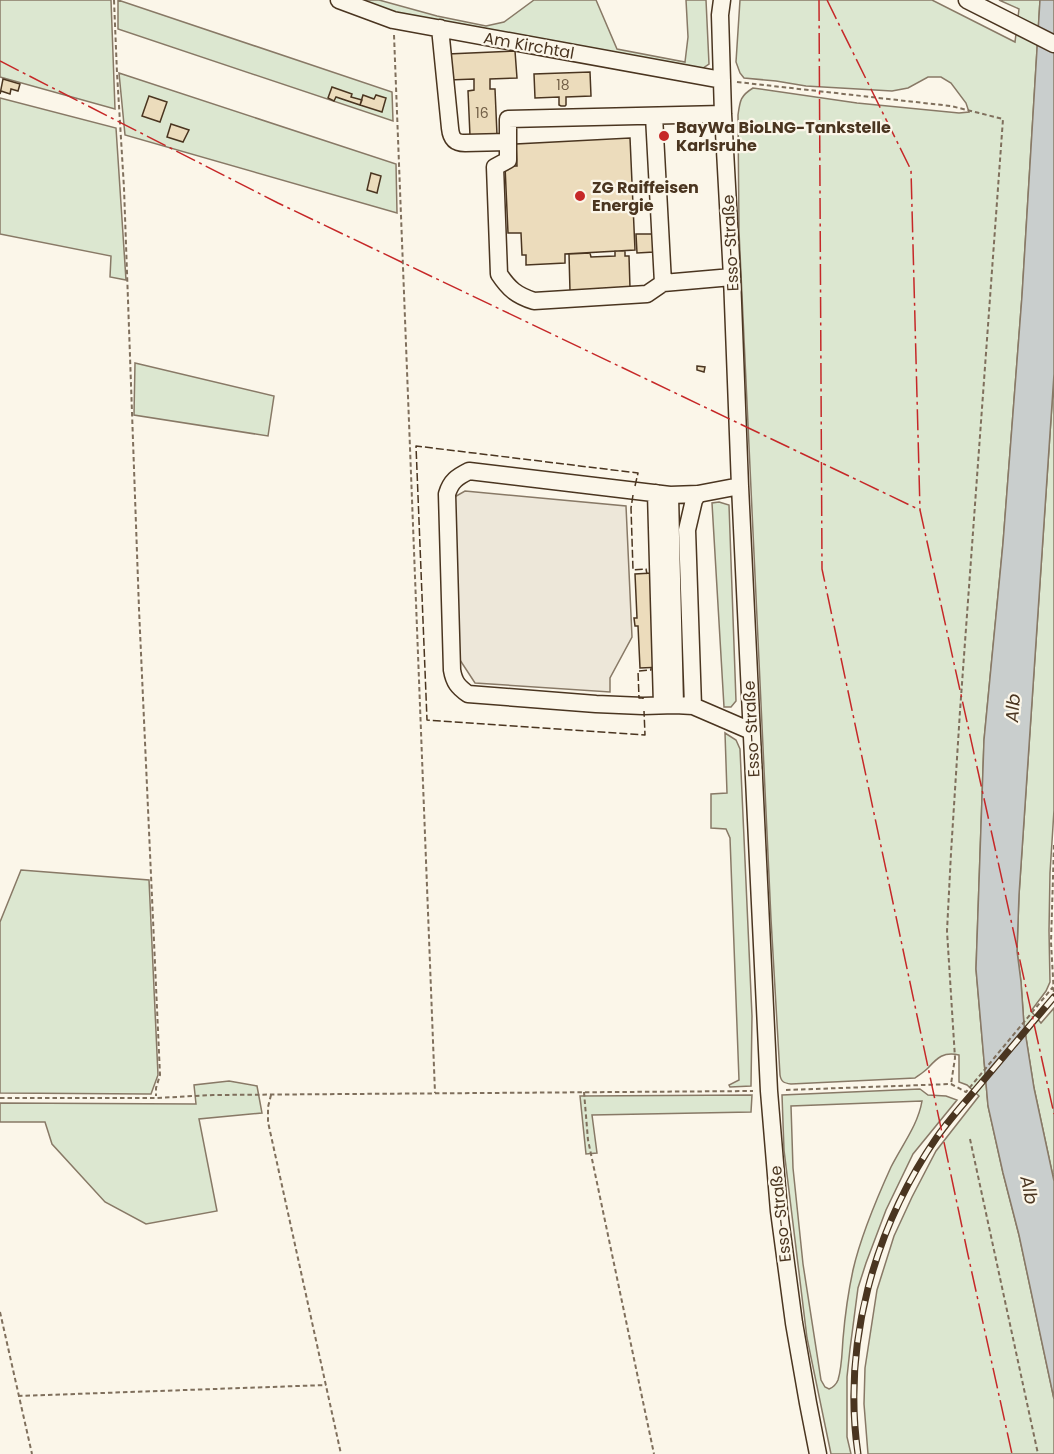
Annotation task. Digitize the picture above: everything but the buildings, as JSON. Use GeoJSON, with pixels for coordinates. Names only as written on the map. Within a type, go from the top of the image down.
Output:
{"type":"FeatureCollection","features":[{"type":"Feature","properties":{"kind":"street","name":"Am Kirchtal"},"geometry":{"type":"LineString","coordinates":[[339,0],[393,20],[722,80]]}},
{"type":"Feature","properties":{"kind":"street","name":"Esso-Straße"},"geometry":{"type":"LineString","coordinates":[[722,0],[720,15],[723,114],[768,1091],[789,1290],[818,1454]]}},
{"type":"Feature","properties":{"kind":"street"},"geometry":{"type":"LineString","coordinates":[[967,0],[1054,44]]}},
{"type":"Feature","properties":{"kind":"street"},"geometry":{"type":"LineString","coordinates":[[440,28],[450,135],[458,143],[508,142]]}},
{"type":"Feature","properties":{"kind":"street"},"geometry":{"type":"LineString","coordinates":[[723,114],[508,119],[508,160],[495,167],[499,274],[507,286],[520,297],[534,300],[647,294],[663,283],[732,277]]}},
{"type":"Feature","properties":{"kind":"street"},"geometry":{"type":"LineString","coordinates":[[654,116],[663,283]]}},
{"type":"Feature","properties":{"kind":"street"},"geometry":{"type":"LineString","coordinates":[[740,486],[698,494],[663,494],[469,471],[457,477],[449,486],[447,494],[452,669],[454,680],[459,688],[468,694],[596,704],[693,706],[751,731]]}},
{"type":"Feature","properties":{"kind":"street"},"geometry":{"type":"LineString","coordinates":[[663,494],[669,705]]}},
{"type":"Feature","properties":{"kind":"street"},"geometry":{"type":"LineString","coordinates":[[693,706],[687,530],[693,500],[698,494]]}},
{"type":"Feature","properties":{"kind":"path"},"geometry":{"type":"LineString","coordinates":[[114,0],[124,188],[139,609],[160,1076],[156,1098]]}},
{"type":"Feature","properties":{"kind":"path"},"geometry":{"type":"LineString","coordinates":[[393,20],[435,1093]]}},
{"type":"Feature","properties":{"kind":"path"},"geometry":{"type":"LineString","coordinates":[[722,80],[951,106],[1003,119],[951,853],[948,931],[955,1058],[951,1084]]}},
{"type":"Feature","properties":{"kind":"path"},"geometry":{"type":"LineString","coordinates":[[1054,845],[1052,923],[1054,995]]}},
{"type":"Feature","properties":{"kind":"path"},"geometry":{"type":"LineString","coordinates":[[0,1098],[768,1091],[951,1084],[966,1092],[1053,987]]}},
{"type":"Feature","properties":{"kind":"path"},"geometry":{"type":"LineString","coordinates":[[584,1092],[588,1140],[654,1454]]}},
{"type":"Feature","properties":{"kind":"path"},"geometry":{"type":"LineString","coordinates":[[272,1095],[268,1107],[268,1122],[341,1454]]}},
{"type":"Feature","properties":{"kind":"path"},"geometry":{"type":"LineString","coordinates":[[970,1139],[1038,1454]]}},
{"type":"Feature","properties":{"kind":"path"},"geometry":{"type":"LineString","coordinates":[[0,1312],[32,1454]]}},
{"type":"Feature","properties":{"kind":"path"},"geometry":{"type":"LineString","coordinates":[[18,1396],[326,1385]]}},
{"type":"Feature","properties":{"kind":"green space"},"geometry":{"type":"Polygon","coordinates":[[[0,0],[111,0],[115,109],[0,77],[0,0]]]}},
{"type":"Feature","properties":{"kind":"green space"},"geometry":{"type":"Polygon","coordinates":[[[118,0],[392,92],[393,121],[118,29],[118,0]]]}},
{"type":"Feature","properties":{"kind":"green space"},"geometry":{"type":"Polygon","coordinates":[[[359,0],[379,0],[437,16],[486,26],[504,22],[534,0],[596,0],[617,49],[685,62],[688,37],[686,0],[706,0],[709,64],[700,70],[392,12],[359,0]]]}},
{"type":"Feature","properties":{"kind":"green space"},"geometry":{"type":"Polygon","coordinates":[[[740,0],[932,0],[1015,42],[1019,9],[999,0],[1040,0],[1022,296],[1003,543],[984,740],[976,969],[988,1106],[1019,1235],[1054,1399],[1054,1454],[868,1454],[864,1404],[865,1368],[877,1290],[894,1236],[936,1151],[979,1096],[967,1085],[959,1082],[959,1055],[941,1056],[915,1078],[791,1084],[783,1082],[780,1075],[739,231],[739,106],[743,96],[753,88],[857,103],[969,112],[966,103],[951,83],[941,77],[928,77],[908,88],[892,91],[806,86],[744,78],[736,62],[740,0]]]}},
{"type":"Feature","properties":{"kind":"green space"},"geometry":{"type":"Polygon","coordinates":[[[119,73],[396,164],[397,213],[125,135],[119,73]]]}},
{"type":"Feature","properties":{"kind":"green space"},"geometry":{"type":"Polygon","coordinates":[[[0,98],[116,128],[126,280],[110,277],[111,256],[0,234],[0,98]]]}},
{"type":"Feature","properties":{"kind":"green space"},"geometry":{"type":"Polygon","coordinates":[[[135,363],[274,396],[268,436],[134,415],[135,363]]]}},
{"type":"Feature","properties":{"kind":"green space"},"geometry":{"type":"Polygon","coordinates":[[[1054,374],[1054,810],[1050,873],[1050,982],[1031,1011],[1041,1023],[1054,1008],[1054,1181],[1034,1088],[1024,1025],[1017,951],[1054,374]]]}},
{"type":"Feature","properties":{"kind":"green space"},"geometry":{"type":"Polygon","coordinates":[[[719,502],[729,505],[736,701],[731,707],[724,707],[712,503],[719,502]]]}},
{"type":"Feature","properties":{"kind":"green space"},"geometry":{"type":"Polygon","coordinates":[[[725,733],[736,740],[740,749],[752,1016],[751,1086],[730,1087],[729,1085],[739,1080],[730,838],[726,829],[711,828],[711,794],[727,793],[725,733]]]}},
{"type":"Feature","properties":{"kind":"green space"},"geometry":{"type":"Polygon","coordinates":[[[21,870],[149,880],[158,1075],[151,1094],[0,1093],[0,922],[21,870]]]}},
{"type":"Feature","properties":{"kind":"green space"},"geometry":{"type":"Polygon","coordinates":[[[229,1081],[257,1086],[262,1113],[199,1119],[217,1211],[146,1224],[105,1202],[52,1144],[45,1122],[0,1122],[0,1103],[196,1104],[194,1085],[229,1081]]]}},
{"type":"Feature","properties":{"kind":"green space"},"geometry":{"type":"Polygon","coordinates":[[[920,1089],[928,1095],[946,1096],[957,1100],[913,1154],[886,1210],[858,1288],[847,1377],[847,1437],[851,1454],[831,1454],[807,1338],[784,1150],[782,1095],[920,1089]],[[922,1101],[791,1106],[793,1168],[803,1264],[821,1380],[829,1389],[836,1385],[838,1380],[848,1296],[860,1244],[885,1179],[920,1110],[922,1101]]]}},
{"type":"Feature","properties":{"kind":"green space"},"geometry":{"type":"Polygon","coordinates":[[[752,1095],[751,1112],[592,1115],[597,1153],[586,1154],[580,1096],[752,1095]]]}},
{"type":"Feature","properties":{"kind":"shaded area"},"geometry":{"type":"Polygon","coordinates":[[[465,491],[626,506],[632,637],[610,678],[610,692],[475,683],[458,657],[451,499],[465,491]]]}},
{"type":"Feature","properties":{"kind":"water","name":"Alb"},"geometry":{"type":"Polygon","coordinates":[[[1040,0],[1054,0],[1054,374],[1017,951],[1024,1025],[1034,1088],[1054,1181],[1054,1399],[1019,1235],[988,1106],[976,969],[984,740],[1003,543],[1022,296],[1040,0]]]}},
{"type":"Feature","properties":{"kind":"railway"},"geometry":{"type":"LineString","coordinates":[[858,1454],[854,1413],[859,1330],[880,1249],[896,1210],[915,1172],[942,1130],[1054,997]]}},
{"type":"Feature","properties":{"kind":"fence"},"geometry":{"type":"LineString","coordinates":[[635,486],[638,473],[416,446],[427,720],[645,735],[644,711]]}},
{"type":"Feature","properties":{"kind":"fence"},"geometry":{"type":"LineString","coordinates":[[633,495],[631,508],[633,570],[646,569],[647,574]]}},
{"type":"Feature","properties":{"kind":"fence"},"geometry":{"type":"LineString","coordinates":[[643,699],[639,698],[638,671],[651,670],[651,667]]}},
{"type":"Feature","properties":{"kind":"power"},"geometry":{"type":"LineString","coordinates":[[819,0],[822,569],[1012,1454]]}},
{"type":"Feature","properties":{"kind":"power"},"geometry":{"type":"LineString","coordinates":[[827,0],[911,170],[920,510],[1054,1114]]}},
{"type":"Feature","properties":{"kind":"power"},"geometry":{"type":"LineString","coordinates":[[0,61],[278,203],[920,510]]}},
{"type":"Feature","properties":{"kind":"place","name":"BayWa BioLNG-Tankstelle Karlsruhe"},"geometry":{"type":"Point","coordinates":[664,136]}},
{"type":"Feature","properties":{"kind":"place","name":"ZG Raiffeisen Energie"},"geometry":{"type":"Point","coordinates":[580,196]}}]}
